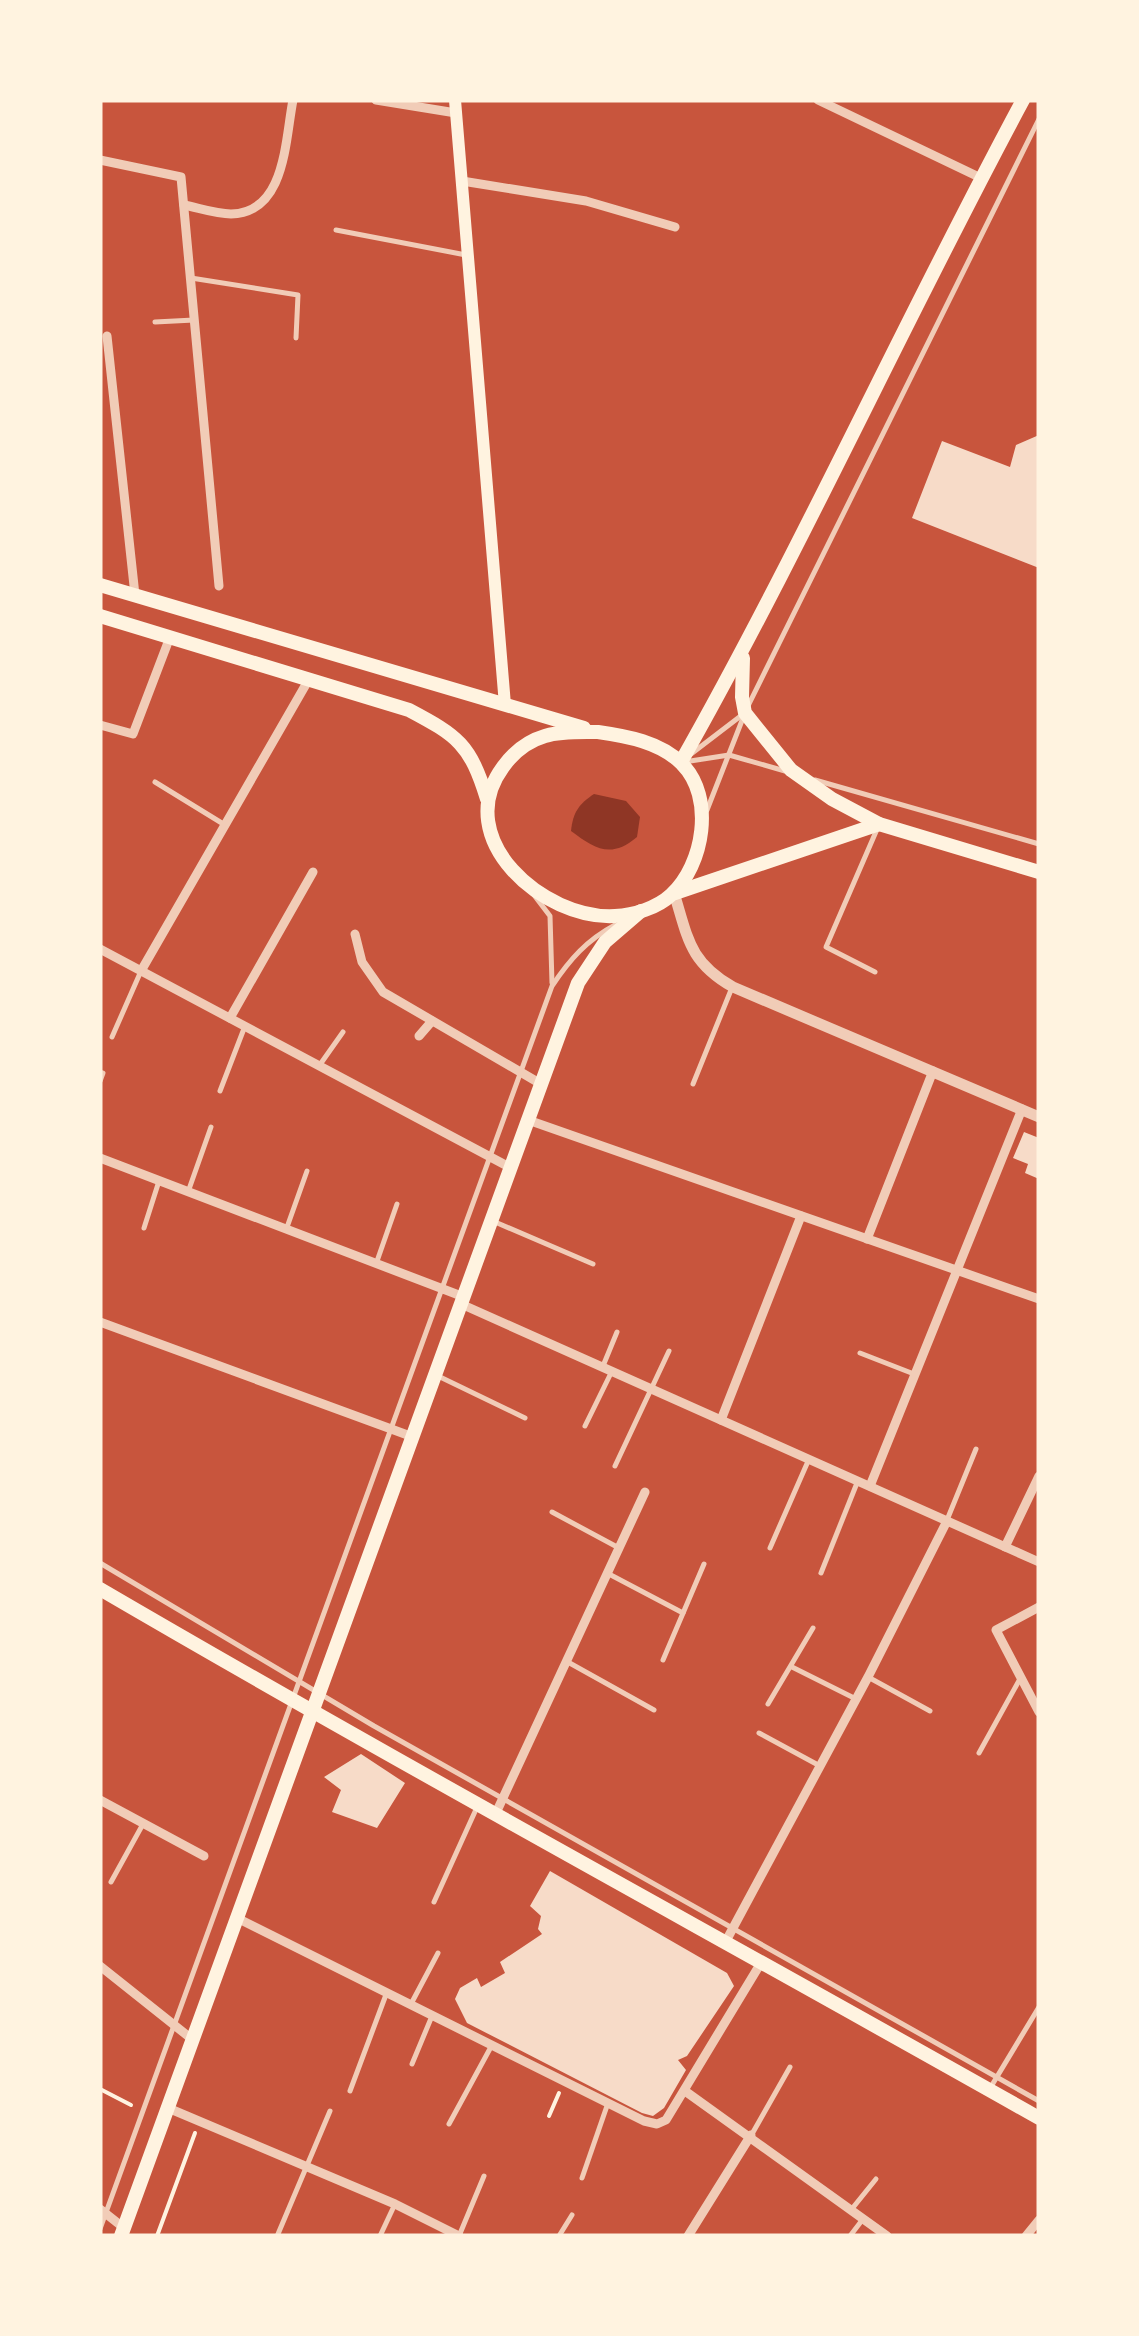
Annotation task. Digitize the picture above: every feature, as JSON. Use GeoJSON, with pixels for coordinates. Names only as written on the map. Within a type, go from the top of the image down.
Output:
{"type":"FeatureCollection","features":[{"type":"Feature","properties":{"kind":"main road"},"geometry":{"type":"LineString","coordinates":[[681,762],[743,652],[1024,100]]}},
{"type":"Feature","properties":{"kind":"main road"},"geometry":{"type":"LineString","coordinates":[[456,106],[505,705]]}},
{"type":"Feature","properties":{"kind":"main road"},"geometry":{"type":"LineString","coordinates":[[100,585],[598,732],[642,741],[681,762],[699,794],[701,824],[693,861],[674,893]]}},
{"type":"Feature","properties":{"kind":"main road"},"geometry":{"type":"LineString","coordinates":[[100,616],[409,710],[452,732],[480,774],[489,804],[489,820],[500,853],[512,873],[530,889],[579,911],[612,916],[641,911],[674,893],[879,824]]}},
{"type":"Feature","properties":{"kind":"main road"},"geometry":{"type":"LineString","coordinates":[[743,652],[745,713],[791,770],[832,799],[879,824],[1039,872]]}},
{"type":"Feature","properties":{"kind":"main road"},"geometry":{"type":"LineString","coordinates":[[489,804],[498,774],[530,742],[546,735],[598,732]]}},
{"type":"Feature","properties":{"kind":"main road"},"geometry":{"type":"LineString","coordinates":[[123,2232],[578,983],[592,956],[641,911]]}},
{"type":"Feature","properties":{"kind":"main road"},"geometry":{"type":"LineString","coordinates":[[100,1590],[312,1713],[479,1803],[500,1806],[729,1934],[762,1961],[993,2083],[1039,2118]]}},
{"type":"Feature","properties":{"kind":"street"},"geometry":{"type":"LineString","coordinates":[[184,205],[228,214],[246,212],[262,200],[277,185],[292,100]]}},
{"type":"Feature","properties":{"kind":"street"},"geometry":{"type":"LineString","coordinates":[[376,100],[456,106]]}},
{"type":"Feature","properties":{"kind":"street"},"geometry":{"type":"LineString","coordinates":[[818,100],[981,178]]}},
{"type":"Feature","properties":{"kind":"street"},"geometry":{"type":"LineString","coordinates":[[100,160],[181,177],[219,586]]}},
{"type":"Feature","properties":{"kind":"street"},"geometry":{"type":"LineString","coordinates":[[462,180],[586,201],[676,228]]}},
{"type":"Feature","properties":{"kind":"street"},"geometry":{"type":"LineString","coordinates":[[107,336],[134,595]]}},
{"type":"Feature","properties":{"kind":"street"},"geometry":{"type":"LineString","coordinates":[[100,726],[134,734],[170,637]]}},
{"type":"Feature","properties":{"kind":"street"},"geometry":{"type":"LineString","coordinates":[[141,971],[308,679]]}},
{"type":"Feature","properties":{"kind":"street"},"geometry":{"type":"LineString","coordinates":[[230,1018],[313,872]]}},
{"type":"Feature","properties":{"kind":"street"},"geometry":{"type":"LineString","coordinates":[[674,893],[691,950],[700,965],[732,987],[1039,1117]]}},
{"type":"Feature","properties":{"kind":"street"},"geometry":{"type":"LineString","coordinates":[[355,934],[362,962],[382,992],[542,1084]]}},
{"type":"Feature","properties":{"kind":"street"},"geometry":{"type":"LineString","coordinates":[[100,949],[511,1168]]}},
{"type":"Feature","properties":{"kind":"street"},"geometry":{"type":"LineString","coordinates":[[419,1036],[432,1022]]}},
{"type":"Feature","properties":{"kind":"street"},"geometry":{"type":"LineString","coordinates":[[867,1239],[933,1071]]}},
{"type":"Feature","properties":{"kind":"street"},"geometry":{"type":"LineString","coordinates":[[870,1486],[1022,1110]]}},
{"type":"Feature","properties":{"kind":"street"},"geometry":{"type":"LineString","coordinates":[[528,1120],[1039,1299]]}},
{"type":"Feature","properties":{"kind":"street"},"geometry":{"type":"LineString","coordinates":[[100,1158],[442,1289],[652,1390],[1039,1562]]}},
{"type":"Feature","properties":{"kind":"street"},"geometry":{"type":"LineString","coordinates":[[721,1420],[801,1216]]}},
{"type":"Feature","properties":{"kind":"street"},"geometry":{"type":"LineString","coordinates":[[100,1322],[413,1437]]}},
{"type":"Feature","properties":{"kind":"street"},"geometry":{"type":"LineString","coordinates":[[1005,1547],[1039,1476]]}},
{"type":"Feature","properties":{"kind":"street"},"geometry":{"type":"LineString","coordinates":[[500,1806],[645,1492]]}},
{"type":"Feature","properties":{"kind":"street"},"geometry":{"type":"LineString","coordinates":[[729,1934],[947,1521]]}},
{"type":"Feature","properties":{"kind":"street"},"geometry":{"type":"LineString","coordinates":[[1039,1607],[996,1630],[1039,1712]]}},
{"type":"Feature","properties":{"kind":"street"},"geometry":{"type":"LineString","coordinates":[[100,1800],[204,1856]]}},
{"type":"Feature","properties":{"kind":"street"},"geometry":{"type":"LineString","coordinates":[[237,1918],[644,2121],[662,2124],[762,1961]]}},
{"type":"Feature","properties":{"kind":"street"},"geometry":{"type":"LineString","coordinates":[[102,1973],[193,2040]]}},
{"type":"Feature","properties":{"kind":"street"},"geometry":{"type":"LineString","coordinates":[[685,2091],[887,2236]]}},
{"type":"Feature","properties":{"kind":"street"},"geometry":{"type":"LineString","coordinates":[[168,2108],[395,2204],[459,2236]]}},
{"type":"Feature","properties":{"kind":"street"},"geometry":{"type":"LineString","coordinates":[[688,2236],[751,2135]]}},
{"type":"Feature","properties":{"kind":"street"},"geometry":{"type":"LineString","coordinates":[[103,2211],[123,2232]]}},
{"type":"Feature","properties":{"kind":"street"},"geometry":{"type":"LineString","coordinates":[[1026,2236],[1039,2220]]}},
{"type":"Feature","properties":{"kind":"lane"},"geometry":{"type":"LineString","coordinates":[[701,824],[745,713],[1039,119]]}},
{"type":"Feature","properties":{"kind":"lane"},"geometry":{"type":"LineString","coordinates":[[1031,135],[1039,138]]}},
{"type":"Feature","properties":{"kind":"lane"},"geometry":{"type":"LineString","coordinates":[[336,230],[468,255]]}},
{"type":"Feature","properties":{"kind":"lane"},"geometry":{"type":"LineString","coordinates":[[190,278],[298,295],[296,338]]}},
{"type":"Feature","properties":{"kind":"lane"},"geometry":{"type":"LineString","coordinates":[[155,322],[194,320]]}},
{"type":"Feature","properties":{"kind":"lane"},"geometry":{"type":"LineString","coordinates":[[681,762],[745,713]]}},
{"type":"Feature","properties":{"kind":"lane"},"geometry":{"type":"LineString","coordinates":[[681,762],[729,756],[1039,844]]}},
{"type":"Feature","properties":{"kind":"lane"},"geometry":{"type":"LineString","coordinates":[[155,782],[225,826]]}},
{"type":"Feature","properties":{"kind":"lane"},"geometry":{"type":"LineString","coordinates":[[875,972],[826,947],[879,824]]}},
{"type":"Feature","properties":{"kind":"lane"},"geometry":{"type":"LineString","coordinates":[[530,889],[550,916],[552,986]]}},
{"type":"Feature","properties":{"kind":"lane"},"geometry":{"type":"LineString","coordinates":[[100,2228],[552,986],[592,937],[641,911]]}},
{"type":"Feature","properties":{"kind":"lane"},"geometry":{"type":"LineString","coordinates":[[112,1037],[141,971]]}},
{"type":"Feature","properties":{"kind":"lane"},"geometry":{"type":"LineString","coordinates":[[693,1084],[732,987]]}},
{"type":"Feature","properties":{"kind":"lane"},"geometry":{"type":"LineString","coordinates":[[220,1092],[245,1026]]}},
{"type":"Feature","properties":{"kind":"lane"},"geometry":{"type":"LineString","coordinates":[[320,1066],[344,1032]]}},
{"type":"Feature","properties":{"kind":"lane"},"geometry":{"type":"LineString","coordinates":[[100,1072],[104,1073],[100,1081]]}},
{"type":"Feature","properties":{"kind":"lane"},"geometry":{"type":"LineString","coordinates":[[188,1192],[211,1126]]}},
{"type":"Feature","properties":{"kind":"lane"},"geometry":{"type":"LineString","coordinates":[[286,1230],[306,1172]]}},
{"type":"Feature","properties":{"kind":"lane"},"geometry":{"type":"LineString","coordinates":[[144,1228],[160,1181]]}},
{"type":"Feature","properties":{"kind":"lane"},"geometry":{"type":"LineString","coordinates":[[376,1264],[397,1204]]}},
{"type":"Feature","properties":{"kind":"lane"},"geometry":{"type":"LineString","coordinates":[[492,1220],[594,1264]]}},
{"type":"Feature","properties":{"kind":"lane"},"geometry":{"type":"LineString","coordinates":[[585,1426],[617,1332]]}},
{"type":"Feature","properties":{"kind":"lane"},"geometry":{"type":"LineString","coordinates":[[615,1466],[669,1350]]}},
{"type":"Feature","properties":{"kind":"lane"},"geometry":{"type":"LineString","coordinates":[[860,1353],[915,1375]]}},
{"type":"Feature","properties":{"kind":"lane"},"geometry":{"type":"LineString","coordinates":[[435,1375],[526,1418]]}},
{"type":"Feature","properties":{"kind":"lane"},"geometry":{"type":"LineString","coordinates":[[947,1521],[976,1448]]}},
{"type":"Feature","properties":{"kind":"lane"},"geometry":{"type":"LineString","coordinates":[[770,1548],[809,1460]]}},
{"type":"Feature","properties":{"kind":"lane"},"geometry":{"type":"LineString","coordinates":[[820,1573],[858,1481]]}},
{"type":"Feature","properties":{"kind":"lane"},"geometry":{"type":"LineString","coordinates":[[552,1512],[619,1548]]}},
{"type":"Feature","properties":{"kind":"lane"},"geometry":{"type":"LineString","coordinates":[[100,1563],[299,1680],[500,1806]]}},
{"type":"Feature","properties":{"kind":"lane"},"geometry":{"type":"LineString","coordinates":[[663,1660],[704,1564]]}},
{"type":"Feature","properties":{"kind":"lane"},"geometry":{"type":"LineString","coordinates":[[608,1573],[683,1613]]}},
{"type":"Feature","properties":{"kind":"lane"},"geometry":{"type":"LineString","coordinates":[[768,1704],[812,1628]]}},
{"type":"Feature","properties":{"kind":"lane"},"geometry":{"type":"LineString","coordinates":[[566,1662],[654,1710]]}},
{"type":"Feature","properties":{"kind":"lane"},"geometry":{"type":"LineString","coordinates":[[790,1667],[856,1699]]}},
{"type":"Feature","properties":{"kind":"lane"},"geometry":{"type":"LineString","coordinates":[[868,1676],[930,1711]]}},
{"type":"Feature","properties":{"kind":"lane"},"geometry":{"type":"LineString","coordinates":[[979,1754],[1021,1678]]}},
{"type":"Feature","properties":{"kind":"lane"},"geometry":{"type":"LineString","coordinates":[[758,1734],[820,1766]]}},
{"type":"Feature","properties":{"kind":"lane"},"geometry":{"type":"LineString","coordinates":[[434,1902],[479,1803]]}},
{"type":"Feature","properties":{"kind":"lane"},"geometry":{"type":"LineString","coordinates":[[111,1882],[143,1824]]}},
{"type":"Feature","properties":{"kind":"lane"},"geometry":{"type":"LineString","coordinates":[[729,1934],[993,2083],[1039,2101]]}},
{"type":"Feature","properties":{"kind":"lane"},"geometry":{"type":"LineString","coordinates":[[411,2004],[438,1953]]}},
{"type":"Feature","properties":{"kind":"lane"},"geometry":{"type":"LineString","coordinates":[[350,2090],[387,1992]]}},
{"type":"Feature","properties":{"kind":"lane"},"geometry":{"type":"LineString","coordinates":[[993,2083],[1039,2007]]}},
{"type":"Feature","properties":{"kind":"lane"},"geometry":{"type":"LineString","coordinates":[[412,2064],[432,2015]]}},
{"type":"Feature","properties":{"kind":"lane"},"geometry":{"type":"LineString","coordinates":[[449,2124],[492,2045]]}},
{"type":"Feature","properties":{"kind":"lane"},"geometry":{"type":"LineString","coordinates":[[751,2135],[790,2067]]}},
{"type":"Feature","properties":{"kind":"lane"},"geometry":{"type":"LineString","coordinates":[[582,2178],[608,2103]]}},
{"type":"Feature","properties":{"kind":"lane"},"geometry":{"type":"LineString","coordinates":[[278,2234],[330,2111]]}},
{"type":"Feature","properties":{"kind":"lane"},"geometry":{"type":"LineString","coordinates":[[459,2236],[484,2176]]}},
{"type":"Feature","properties":{"kind":"lane"},"geometry":{"type":"LineString","coordinates":[[851,2210],[876,2178]]}},
{"type":"Feature","properties":{"kind":"lane"},"geometry":{"type":"LineString","coordinates":[[380,2236],[395,2204]]}},
{"type":"Feature","properties":{"kind":"lane"},"geometry":{"type":"LineString","coordinates":[[559,2236],[572,2215]]}},
{"type":"Feature","properties":{"kind":"lane"},"geometry":{"type":"LineString","coordinates":[[850,2236],[863,2219]]}},
{"type":"Feature","properties":{"kind":"path"},"geometry":{"type":"LineString","coordinates":[[550,2116],[564,2081]]}},
{"type":"Feature","properties":{"kind":"path"},"geometry":{"type":"LineString","coordinates":[[157,2236],[200,2121]]}},
{"type":"Feature","properties":{"kind":"shaded area"},"geometry":{"type":"Polygon","coordinates":[[[594,794],[626,801],[640,817],[637,837],[611,850],[588,843],[571,831],[578,809],[594,794]]]}},
{"type":"Feature","properties":{"kind":"building"},"geometry":{"type":"Polygon","coordinates":[[[1039,435],[1039,568],[912,518],[942,441],[1010,467],[1016,445],[1039,435]]]}},
{"type":"Feature","properties":{"kind":"building"},"geometry":{"type":"Polygon","coordinates":[[[1024,1132],[1039,1138],[1039,1179],[1025,1173],[1028,1164],[1013,1158],[1024,1132]]]}},
{"type":"Feature","properties":{"kind":"building"},"geometry":{"type":"Polygon","coordinates":[[[361,1754],[405,1783],[377,1828],[332,1812],[341,1790],[324,1777],[361,1754]]]}},
{"type":"Feature","properties":{"kind":"building"},"geometry":{"type":"Polygon","coordinates":[[[550,1871],[727,1973],[734,1986],[687,2056],[678,2060],[686,2070],[664,2108],[653,2116],[467,2023],[455,1999],[460,1988],[477,1978],[481,1987],[505,1973],[500,1962],[542,1934],[538,1929],[541,1916],[530,1906],[550,1871]]]}}]}
